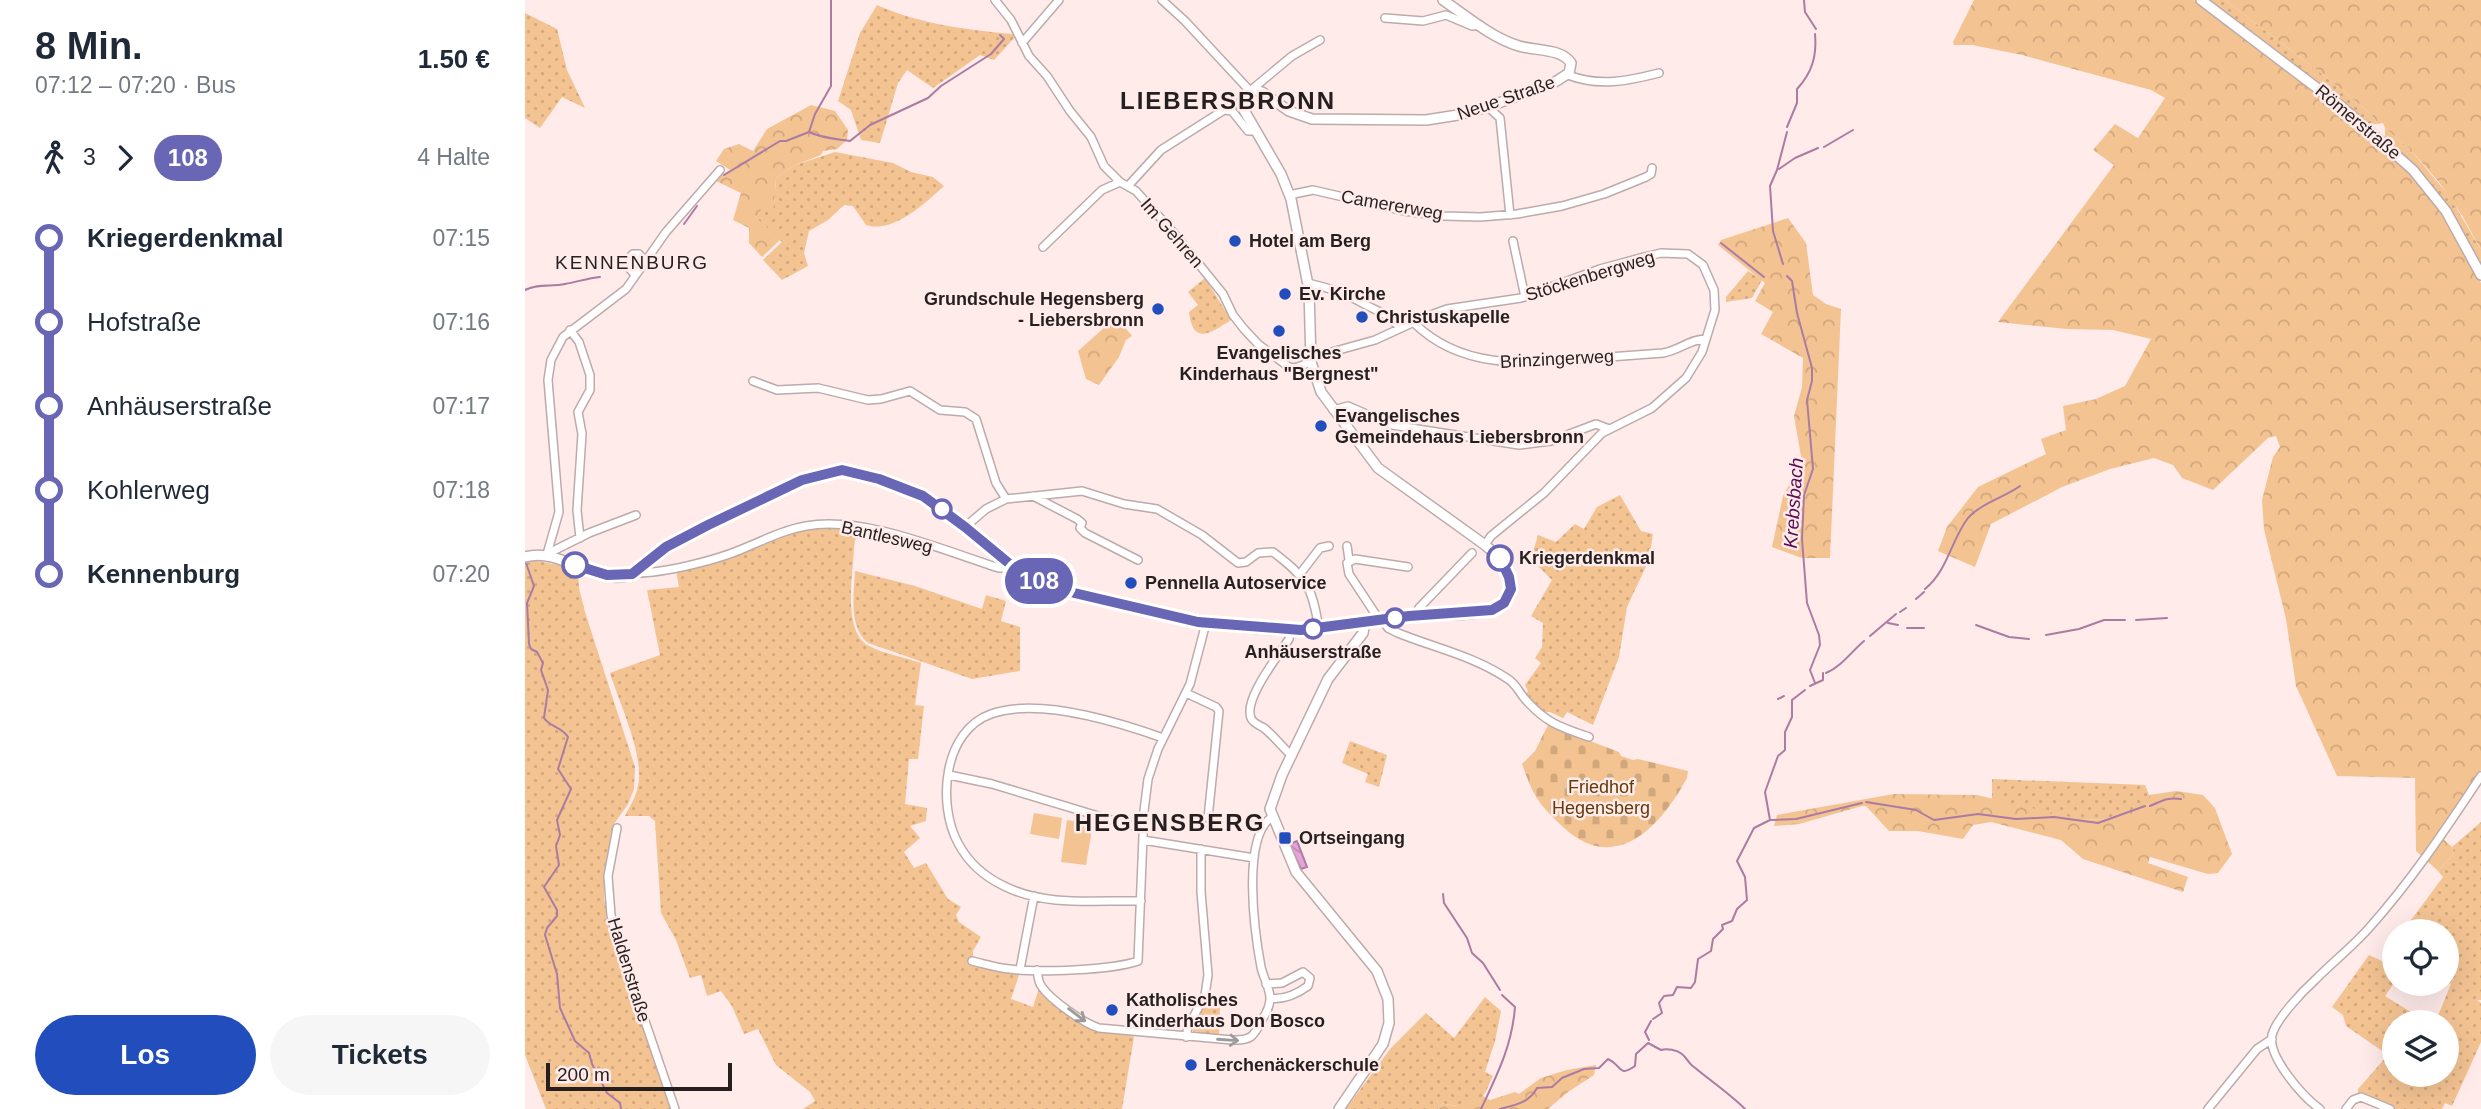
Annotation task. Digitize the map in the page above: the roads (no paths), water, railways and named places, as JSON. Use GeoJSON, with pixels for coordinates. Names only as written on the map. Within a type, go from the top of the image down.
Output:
{"type":"FeatureCollection","features":[{"type":"Feature","properties":{"kind":"street","name":"Im Gehren"},"geometry":{"type":"LineString","coordinates":[[995,0],[1009,17],[1029,56],[1047,76],[1091,137],[1103,165],[1148,204],[1225,297],[1236,319],[1254,340],[1291,368],[1310,360]]}},
{"type":"Feature","properties":{"kind":"street"},"geometry":{"type":"LineString","coordinates":[[1022,43],[1059,0]]}},
{"type":"Feature","properties":{"kind":"street"},"geometry":{"type":"LineString","coordinates":[[1162,0],[1250,91]]}},
{"type":"Feature","properties":{"kind":"street","name":"Neue Straße"},"geometry":{"type":"LineString","coordinates":[[1250,91],[1259,91],[1292,112],[1320,120],[1433,120],[1488,107],[1568,75],[1571,65],[1565,56],[1516,45],[1443,0]]}},
{"type":"Feature","properties":{"kind":"street","name":"Römerstraße"},"geometry":{"type":"LineString","coordinates":[[2201,0],[2342,107],[2413,170],[2446,211],[2481,275]]}},
{"type":"Feature","properties":{"kind":"street"},"geometry":{"type":"LineString","coordinates":[[1385,18],[1423,21],[1446,15],[1474,26],[1481,25]]}},
{"type":"Feature","properties":{"kind":"street"},"geometry":{"type":"LineString","coordinates":[[547,554],[602,574],[624,576],[635,573],[666,547],[684,537],[787,486],[833,471],[862,474],[910,490],[932,502],[1032,578],[1059,589],[1206,623],[1291,630],[1319,629],[1416,615],[1484,612],[1495,609],[1504,603],[1511,589],[1502,561],[1485,545],[1381,471],[1333,410],[1319,388],[1310,360],[1308,283],[1289,195],[1281,174],[1241,105],[1242,99],[1250,91],[1292,57],[1320,40]]}},
{"type":"Feature","properties":{"kind":"street"},"geometry":{"type":"LineString","coordinates":[[1568,75],[1588,81],[1610,82],[1659,73]]}},
{"type":"Feature","properties":{"kind":"street"},"geometry":{"type":"LineString","coordinates":[[1488,107],[1500,118],[1510,215]]}},
{"type":"Feature","properties":{"kind":"street"},"geometry":{"type":"LineString","coordinates":[[1128,186],[1161,150],[1224,110],[1232,111],[1248,131],[1256,131]]}},
{"type":"Feature","properties":{"kind":"street","name":"Camererweg"},"geometry":{"type":"LineString","coordinates":[[1289,195],[1315,191],[1391,209],[1444,216],[1510,215],[1550,209],[1604,194],[1646,177],[1652,168]]}},
{"type":"Feature","properties":{"kind":"street"},"geometry":{"type":"LineString","coordinates":[[547,554],[559,512],[549,371],[556,348],[570,330],[621,294],[644,261],[720,170]]}},
{"type":"Feature","properties":{"kind":"street"},"geometry":{"type":"LineString","coordinates":[[1043,247],[1102,190],[1120,182]]}},
{"type":"Feature","properties":{"kind":"street"},"geometry":{"type":"LineString","coordinates":[[1513,241],[1525,297]]}},
{"type":"Feature","properties":{"kind":"street"},"geometry":{"type":"LineString","coordinates":[[635,275],[629,268],[628,258],[639,254],[644,261]]}},
{"type":"Feature","properties":{"kind":"street","name":"Stöckenbergweg"},"geometry":{"type":"LineString","coordinates":[[1310,360],[1367,342],[1427,316],[1458,306],[1525,297],[1600,269],[1644,257],[1688,254],[1705,267],[1714,290],[1715,310],[1699,359],[1674,390],[1652,408],[1609,429]]}},
{"type":"Feature","properties":{"kind":"street"},"geometry":{"type":"LineString","coordinates":[[1308,283],[1346,293],[1384,311],[1401,328]]}},
{"type":"Feature","properties":{"kind":"street","name":"Brinzingerweg"},"geometry":{"type":"LineString","coordinates":[[1415,323],[1428,335],[1453,349],[1475,358],[1506,363],[1663,353],[1679,349],[1694,339],[1706,339]]}},
{"type":"Feature","properties":{"kind":"street"},"geometry":{"type":"LineString","coordinates":[[570,330],[579,342],[590,375],[590,390],[578,412],[582,434],[577,510],[580,538]]}},
{"type":"Feature","properties":{"kind":"street"},"geometry":{"type":"LineString","coordinates":[[753,381],[782,390],[818,388],[868,400],[910,391],[940,410],[969,414],[978,422],[996,483],[1006,499]]}},
{"type":"Feature","properties":{"kind":"street"},"geometry":{"type":"LineString","coordinates":[[1333,410],[1348,406],[1392,425],[1514,444],[1551,441],[1596,424],[1609,429]]}},
{"type":"Feature","properties":{"kind":"street"},"geometry":{"type":"LineString","coordinates":[[1485,545],[1609,429]]}},
{"type":"Feature","properties":{"kind":"street"},"geometry":{"type":"LineString","coordinates":[[965,527],[983,511],[1006,499],[1084,491],[1124,504],[1157,509],[1202,535],[1233,560],[1242,563],[1257,554],[1273,552],[1300,574],[1313,596],[1319,629]]}},
{"type":"Feature","properties":{"kind":"street"},"geometry":{"type":"LineString","coordinates":[[1032,496],[1077,519],[1086,533],[1138,560]]}},
{"type":"Feature","properties":{"kind":"street"},"geometry":{"type":"LineString","coordinates":[[530,555],[547,554],[636,515]]}},
{"type":"Feature","properties":{"kind":"street","name":"Bantlesweg"},"geometry":{"type":"LineString","coordinates":[[635,573],[650,573],[718,557],[799,528],[822,524],[892,534],[1004,569],[1016,568]]}},
{"type":"Feature","properties":{"kind":"street"},"geometry":{"type":"LineString","coordinates":[[1347,545],[1349,560],[1346,567],[1349,575],[1388,628],[1487,667],[1509,679],[1549,722],[1589,737]]}},
{"type":"Feature","properties":{"kind":"street"},"geometry":{"type":"LineString","coordinates":[[1300,574],[1321,547],[1329,546]]}},
{"type":"Feature","properties":{"kind":"street"},"geometry":{"type":"LineString","coordinates":[[1416,615],[1419,608],[1472,553]]}},
{"type":"Feature","properties":{"kind":"street"},"geometry":{"type":"LineString","coordinates":[[1349,560],[1408,567]]}},
{"type":"Feature","properties":{"kind":"street"},"geometry":{"type":"LineString","coordinates":[[1339,1109],[1383,1044],[1389,1023],[1388,999],[1377,971],[1296,872],[1272,817],[1271,806],[1330,675],[1363,633],[1365,622]]}},
{"type":"Feature","properties":{"kind":"street"},"geometry":{"type":"LineString","coordinates":[[972,961],[1011,970],[1078,970],[1137,962],[1143,826],[1148,779],[1163,738],[1187,693],[1206,623]]}},
{"type":"Feature","properties":{"kind":"street"},"geometry":{"type":"LineString","coordinates":[[1291,630],[1289,640],[1256,691],[1251,720],[1269,732],[1292,756]]}},
{"type":"Feature","properties":{"kind":"street"},"geometry":{"type":"LineString","coordinates":[[1187,693],[1219,711],[1208,818]]}},
{"type":"Feature","properties":{"kind":"street"},"geometry":{"type":"LineString","coordinates":[[1141,901],[1078,901],[1034,897],[1000,884],[978,869],[954,837],[948,814],[949,775],[954,751],[964,733],[976,721],[998,712],[1037,710],[1086,716],[1119,723],[1163,738]]}},
{"type":"Feature","properties":{"kind":"street"},"geometry":{"type":"LineString","coordinates":[[949,775],[992,784],[1128,825],[1143,826]]}},
{"type":"Feature","properties":{"kind":"street"},"geometry":{"type":"LineString","coordinates":[[2208,1109],[2257,1049],[2271,1039],[2276,1026],[2304,992],[2362,936],[2405,886],[2481,776]]}},
{"type":"Feature","properties":{"kind":"street"},"geometry":{"type":"LineString","coordinates":[[1037,970],[1042,987],[1093,1026],[1114,1031],[1245,1040],[1256,1033],[1266,1015],[1270,998],[1254,924],[1254,858],[1263,825],[1272,817]]}},
{"type":"Feature","properties":{"kind":"street","name":"Haldenstraße"},"geometry":{"type":"LineString","coordinates":[[617,828],[608,876],[611,915],[675,1109]]}},
{"type":"Feature","properties":{"kind":"street"},"geometry":{"type":"LineString","coordinates":[[1143,840],[1254,858]]}},
{"type":"Feature","properties":{"kind":"street"},"geometry":{"type":"LineString","coordinates":[[1186,1037],[1205,995],[1208,975],[1201,892],[1201,849]]}},
{"type":"Feature","properties":{"kind":"street"},"geometry":{"type":"LineString","coordinates":[[1020,969],[1034,897]]}},
{"type":"Feature","properties":{"kind":"street"},"geometry":{"type":"LineString","coordinates":[[1266,984],[1282,983],[1301,972],[1310,978],[1307,987],[1297,993],[1284,998],[1270,998]]}},
{"type":"Feature","properties":{"kind":"street"},"geometry":{"type":"LineString","coordinates":[[2271,1039],[2277,1058],[2311,1105],[2320,1109]]}},
{"type":"Feature","properties":{"kind":"street"},"geometry":{"type":"LineString","coordinates":[[2346,1109],[2355,1098],[2361,1097],[2388,1108]]}},
{"type":"Feature","properties":{"kind":"water"},"geometry":{"type":"Polygon","coordinates":[[[1297,841],[1307,867],[1301,869],[1289,844],[1297,841]]]}},
{"type":"Feature","properties":{"kind":"waterway"},"geometry":{"type":"LineString","coordinates":[[809,132],[815,114],[831,86],[831,0]]}},
{"type":"Feature","properties":{"kind":"waterway","name":"Krebsbach"},"geometry":{"type":"LineString","coordinates":[[1804,0],[1805,12],[1816,29]]}},
{"type":"Feature","properties":{"kind":"waterway","name":"Krebsbach"},"geometry":{"type":"LineString","coordinates":[[1787,127],[1797,103],[1797,89],[1812,64],[1815,34]]}},
{"type":"Feature","properties":{"kind":"waterway"},"geometry":{"type":"LineString","coordinates":[[724,175],[780,141],[809,132],[850,141],[870,125],[928,98],[941,86],[991,54],[1004,39],[1000,35]]}},
{"type":"Feature","properties":{"kind":"waterway"},"geometry":{"type":"LineString","coordinates":[[1824,147],[1853,130]]}},
{"type":"Feature","properties":{"kind":"waterway","name":"Krebsbach"},"geometry":{"type":"LineString","coordinates":[[1783,264],[1773,231],[1770,186],[1787,132]]}},
{"type":"Feature","properties":{"kind":"waterway"},"geometry":{"type":"LineString","coordinates":[[1779,169],[1818,148]]}},
{"type":"Feature","properties":{"kind":"waterway"},"geometry":{"type":"LineString","coordinates":[[684,224],[697,206]]}},
{"type":"Feature","properties":{"kind":"waterway"},"geometry":{"type":"LineString","coordinates":[[1721,243],[1764,277]]}},
{"type":"Feature","properties":{"kind":"waterway","name":"Krebsbach"},"geometry":{"type":"LineString","coordinates":[[1787,276],[1792,281],[1797,313],[1812,368],[1807,400],[1813,469],[1804,495],[1802,539],[1807,603],[1820,645],[1810,670],[1815,683]]}},
{"type":"Feature","properties":{"kind":"waterway"},"geometry":{"type":"LineString","coordinates":[[525,290],[600,277]]}},
{"type":"Feature","properties":{"kind":"waterway"},"geometry":{"type":"LineString","coordinates":[[1925,589],[1939,573],[1968,518],[2020,486]]}},
{"type":"Feature","properties":{"kind":"waterway"},"geometry":{"type":"LineString","coordinates":[[525,560],[534,586],[527,603],[529,644],[543,663],[541,670],[548,690],[544,718],[568,737],[558,769],[571,789],[557,820],[560,835],[556,846],[559,865],[544,887],[557,910],[557,916],[545,935],[557,974],[560,1008],[575,1041],[589,1053],[607,1093],[620,1103],[621,1109]]}},
{"type":"Feature","properties":{"kind":"waterway"},"geometry":{"type":"LineString","coordinates":[[1916,599],[1924,592]]}},
{"type":"Feature","properties":{"kind":"waterway"},"geometry":{"type":"LineString","coordinates":[[1900,612],[1906,608]]}},
{"type":"Feature","properties":{"kind":"waterway"},"geometry":{"type":"LineString","coordinates":[[1870,636],[1896,614]]}},
{"type":"Feature","properties":{"kind":"waterway"},"geometry":{"type":"LineString","coordinates":[[2136,620],[2167,618]]}},
{"type":"Feature","properties":{"kind":"waterway"},"geometry":{"type":"LineString","coordinates":[[2046,635],[2079,629],[2104,620],[2125,620]]}},
{"type":"Feature","properties":{"kind":"waterway"},"geometry":{"type":"LineString","coordinates":[[1888,623],[1898,625]]}},
{"type":"Feature","properties":{"kind":"waterway"},"geometry":{"type":"LineString","coordinates":[[1976,625],[2009,637],[2029,639]]}},
{"type":"Feature","properties":{"kind":"waterway"},"geometry":{"type":"LineString","coordinates":[[1907,628],[1924,628]]}},
{"type":"Feature","properties":{"kind":"waterway"},"geometry":{"type":"LineString","coordinates":[[1826,673],[1864,641]]}},
{"type":"Feature","properties":{"kind":"waterway"},"geometry":{"type":"LineString","coordinates":[[1810,686],[1823,680],[1823,673]]}},
{"type":"Feature","properties":{"kind":"waterway","name":"Krebsbach"},"geometry":{"type":"LineString","coordinates":[[1653,1019],[1662,1013],[1659,1003],[1664,996],[1673,995],[1677,987],[1691,988],[1695,982],[1698,959],[1711,951],[1713,939],[1723,929],[1722,925],[1732,921],[1737,909],[1747,900],[1745,877],[1737,861],[1754,828],[1770,820],[1765,792],[1778,756],[1785,750],[1785,732],[1792,717],[1792,700],[1805,690]]}},
{"type":"Feature","properties":{"kind":"waterway"},"geometry":{"type":"LineString","coordinates":[[1778,699],[1784,696]]}},
{"type":"Feature","properties":{"kind":"waterway"},"geometry":{"type":"LineString","coordinates":[[2150,806],[2168,799],[2181,799]]}},
{"type":"Feature","properties":{"kind":"waterway"},"geometry":{"type":"LineString","coordinates":[[1866,802],[1916,810],[1934,820],[1978,814],[2016,819],[2054,817],[2098,823],[2145,806]]}},
{"type":"Feature","properties":{"kind":"waterway"},"geometry":{"type":"LineString","coordinates":[[1771,820],[1796,819],[1862,803]]}},
{"type":"Feature","properties":{"kind":"waterway"},"geometry":{"type":"LineString","coordinates":[[1443,894],[1444,903],[1467,938],[1472,953],[1483,963],[1500,990]]}},
{"type":"Feature","properties":{"kind":"waterway"},"geometry":{"type":"LineString","coordinates":[[1481,1109],[1511,1035],[1515,1007],[1502,995]]}},
{"type":"Feature","properties":{"kind":"waterway","name":"Krebsbach"},"geometry":{"type":"LineString","coordinates":[[1649,1040],[1645,1032],[1651,1021]]}},
{"type":"Feature","properties":{"kind":"waterway"},"geometry":{"type":"LineString","coordinates":[[1500,1109],[1526,1100],[1537,1088],[1552,1087],[1562,1078],[1584,1069],[1599,1068],[1608,1059],[1626,1071],[1635,1066],[1636,1054],[1648,1043],[1661,1050],[1682,1054],[1692,1066],[1745,1109]]}},
{"type":"Feature","properties":{"kind":"place","name":"Hotel am Berg"},"geometry":{"type":"Point","coordinates":[1235,241]}},
{"type":"Feature","properties":{"kind":"place","name":"Ev. Kirche"},"geometry":{"type":"Point","coordinates":[1285,294]}},
{"type":"Feature","properties":{"kind":"place","name":"Grundschule Hegensberg - Liebersbronn"},"geometry":{"type":"Point","coordinates":[1158,309]}},
{"type":"Feature","properties":{"kind":"place","name":"Christuskapelle"},"geometry":{"type":"Point","coordinates":[1362,317]}},
{"type":"Feature","properties":{"kind":"place","name":"Evangelisches Kinderhaus \"Bergnest\""},"geometry":{"type":"Point","coordinates":[1279,331]}},
{"type":"Feature","properties":{"kind":"place","name":"Evangelisches Gemeindehaus Liebersbronn"},"geometry":{"type":"Point","coordinates":[1321,426]}},
{"type":"Feature","properties":{"kind":"place","name":"Kriegerdenkmal"},"geometry":{"type":"Point","coordinates":[1500,558]}},
{"type":"Feature","properties":{"kind":"place","name":"Pennella Autoservice"},"geometry":{"type":"Point","coordinates":[1131,583]}},
{"type":"Feature","properties":{"kind":"place","name":"Anhäuserstraße"},"geometry":{"type":"Point","coordinates":[1313,629]}},
{"type":"Feature","properties":{"kind":"place","name":"Ortseingang"},"geometry":{"type":"Point","coordinates":[1285,838]}},
{"type":"Feature","properties":{"kind":"place","name":"Katholisches Kinderhaus Don Bosco"},"geometry":{"type":"Point","coordinates":[1112,1010]}},
{"type":"Feature","properties":{"kind":"place","name":"Lerchenäckerschule"},"geometry":{"type":"Point","coordinates":[1191,1065]}},
{"type":"Feature","properties":{"kind":"district","name":"LIEBERSBRONN"},"geometry":{"type":"Point","coordinates":[1228,101]}},
{"type":"Feature","properties":{"kind":"district","name":"KENNENBURG"},"geometry":{"type":"Point","coordinates":[632,262]}},
{"type":"Feature","properties":{"kind":"district","name":"HEGENSBERG"},"geometry":{"type":"Point","coordinates":[1170,823]}},
{"type":"Feature","properties":{"kind":"park label","name":"Friedhof Hegensberg"},"geometry":{"type":"Point","coordinates":[1601,797]}}]}
